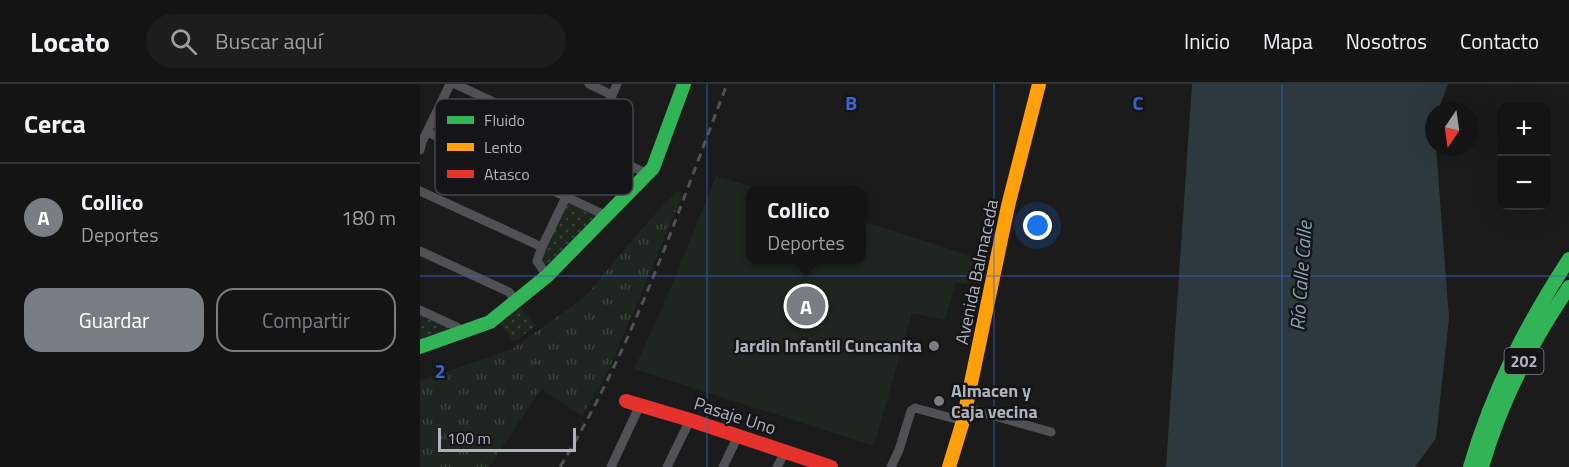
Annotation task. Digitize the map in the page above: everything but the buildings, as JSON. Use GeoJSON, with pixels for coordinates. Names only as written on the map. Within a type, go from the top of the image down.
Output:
{"type":"FeatureCollection","features":[{"type":"Feature","properties":{"kind":"main road"},"geometry":{"type":"LineString","coordinates":[[633,189],[653,168],[684,84]]}},
{"type":"Feature","properties":{"kind":"main road","name":"Avenida Balmaceda"},"geometry":{"type":"LineString","coordinates":[[949,467],[964,414],[1008,206],[1039,84]]}},
{"type":"Feature","properties":{"kind":"main road"},"geometry":{"type":"LineString","coordinates":[[420,346],[490,322],[547,276],[628,195]]}},
{"type":"Feature","properties":{"kind":"main road","name":"202"},"geometry":{"type":"LineString","coordinates":[[1470,467],[1489,407],[1511,356],[1538,307],[1569,259]]}},
{"type":"Feature","properties":{"kind":"main road","name":"202"},"geometry":{"type":"LineString","coordinates":[[1482,467],[1494,429],[1511,388],[1529,351],[1569,287]]}},
{"type":"Feature","properties":{"kind":"main road","name":"Pasaje Uno"},"geometry":{"type":"LineString","coordinates":[[626,401],[831,467]]}},
{"type":"Feature","properties":{"kind":"street"},"geometry":{"type":"LineString","coordinates":[[443,99],[450,84]]}},
{"type":"Feature","properties":{"kind":"street"},"geometry":{"type":"LineString","coordinates":[[454,84],[486,99]]}},
{"type":"Feature","properties":{"kind":"street"},"geometry":{"type":"LineString","coordinates":[[589,84],[612,95]]}},
{"type":"Feature","properties":{"kind":"street"},"geometry":{"type":"LineString","coordinates":[[610,99],[617,84]]}},
{"type":"Feature","properties":{"kind":"street"},"geometry":{"type":"LineString","coordinates":[[420,150],[435,115]]}},
{"type":"Feature","properties":{"kind":"street"},"geometry":{"type":"LineString","coordinates":[[427,132],[435,136]]}},
{"type":"Feature","properties":{"kind":"street"},"geometry":{"type":"LineString","coordinates":[[633,167],[648,174]]}},
{"type":"Feature","properties":{"kind":"street"},"geometry":{"type":"LineString","coordinates":[[420,191],[542,247]]}},
{"type":"Feature","properties":{"kind":"street"},"geometry":{"type":"LineString","coordinates":[[547,276],[537,261],[566,196],[607,216]]}},
{"type":"Feature","properties":{"kind":"street"},"geometry":{"type":"LineString","coordinates":[[420,251],[509,292],[516,302]]}},
{"type":"Feature","properties":{"kind":"street"},"geometry":{"type":"LineString","coordinates":[[420,310],[457,327],[461,332]]}},
{"type":"Feature","properties":{"kind":"street"},"geometry":{"type":"LineString","coordinates":[[611,467],[640,405]]}},
{"type":"Feature","properties":{"kind":"street"},"geometry":{"type":"LineString","coordinates":[[891,467],[899,450],[911,411],[915,408],[964,414],[1051,432]]}},
{"type":"Feature","properties":{"kind":"street"},"geometry":{"type":"LineString","coordinates":[[667,467],[690,420]]}},
{"type":"Feature","properties":{"kind":"street"},"geometry":{"type":"LineString","coordinates":[[723,467],[738,436]]}},
{"type":"Feature","properties":{"kind":"street"},"geometry":{"type":"LineString","coordinates":[[777,467],[785,452]]}},
{"type":"Feature","properties":{"kind":"green space"},"geometry":{"type":"Polygon","coordinates":[[[716,176],[750,186],[746,186],[746,264],[866,264],[866,222],[985,260],[983,268],[971,266],[967,284],[956,282],[945,320],[912,313],[874,446],[634,369],[666,299],[716,176]]]}},
{"type":"Feature","properties":{"kind":"green space"},"geometry":{"type":"Polygon","coordinates":[[[680,191],[683,194],[609,369],[582,416],[541,389],[489,467],[420,467],[420,381],[512,349],[586,296],[638,233],[676,192],[680,191]]]}},
{"type":"Feature","properties":{"kind":"green space"},"geometry":{"type":"Polygon","coordinates":[[[567,201],[601,216],[552,267],[543,263],[542,254],[567,201]]]}},
{"type":"Feature","properties":{"kind":"green space"},"geometry":{"type":"Polygon","coordinates":[[[518,305],[536,326],[514,342],[499,322],[518,305]]]}},
{"type":"Feature","properties":{"kind":"green space"},"geometry":{"type":"Polygon","coordinates":[[[420,314],[456,330],[420,342],[420,314]]]}},
{"type":"Feature","properties":{"kind":"water","name":"Río Calle Calle"},"geometry":{"type":"Polygon","coordinates":[[[1192,84],[1448,84],[1441,102],[1425,102],[1425,156],[1437,156],[1449,318],[1436,438],[1415,467],[1166,467],[1192,84]]]}},
{"type":"Feature","properties":{"kind":"railway"},"geometry":{"type":"LineString","coordinates":[[560,467],[586,422],[632,328],[727,84]]}},
{"type":"Feature","properties":{"kind":"traffic: fast"},"geometry":{"type":"LineString","coordinates":[[633,188],[653,168],[684,84]]}},
{"type":"Feature","properties":{"kind":"traffic: fast"},"geometry":{"type":"LineString","coordinates":[[420,347],[490,322],[547,276],[626,195]]}},
{"type":"Feature","properties":{"kind":"traffic: fast"},"geometry":{"type":"LineString","coordinates":[[1470,467],[1489,412],[1512,359],[1538,309],[1569,259]]}},
{"type":"Feature","properties":{"kind":"traffic: fast"},"geometry":{"type":"LineString","coordinates":[[1482,467],[1498,419],[1518,373],[1542,329],[1569,287]]}},
{"type":"Feature","properties":{"kind":"traffic: slow"},"geometry":{"type":"LineString","coordinates":[[949,467],[963,421],[1008,206],[1039,84]]}},
{"type":"Feature","properties":{"kind":"traffic: jam"},"geometry":{"type":"LineString","coordinates":[[626,401],[831,467]]}},
{"type":"Feature","properties":{"kind":"place","name":"Collico"},"geometry":{"type":"Point","coordinates":[806,306]}},
{"type":"Feature","properties":{"kind":"place","name":"Jardin Infantil Cuncanita"},"geometry":{"type":"Point","coordinates":[934,346]}},
{"type":"Feature","properties":{"kind":"place","name":"Almacen y Caja vecina"},"geometry":{"type":"Point","coordinates":[939,401]}}]}
